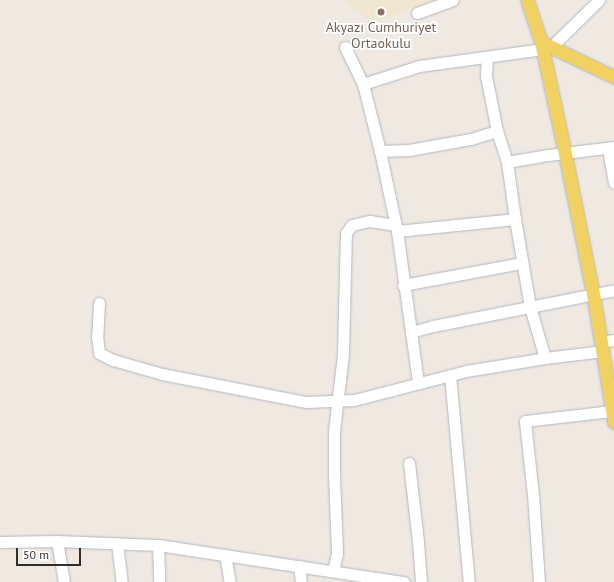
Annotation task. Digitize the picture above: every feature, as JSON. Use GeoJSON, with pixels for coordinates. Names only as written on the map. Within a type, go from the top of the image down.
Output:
{"type":"FeatureCollection","features":[{"type":"Feature","properties":{"kind":"main road"},"geometry":{"type":"LineString","coordinates":[[527,0],[545,46],[593,294],[606,344],[613,416]]}},
{"type":"Feature","properties":{"kind":"main road"},"geometry":{"type":"LineString","coordinates":[[545,46],[613,76]]}},
{"type":"Feature","properties":{"kind":"street"},"geometry":{"type":"LineString","coordinates":[[417,13],[453,0]]}},
{"type":"Feature","properties":{"kind":"street"},"geometry":{"type":"LineString","coordinates":[[363,84],[419,66],[487,57],[545,46],[599,0]]}},
{"type":"Feature","properties":{"kind":"street"},"geometry":{"type":"LineString","coordinates":[[345,47],[363,84],[380,151],[396,228],[418,382]]}},
{"type":"Feature","properties":{"kind":"street"},"geometry":{"type":"LineString","coordinates":[[487,57],[486,76],[497,132],[508,162],[515,220],[530,307],[545,358]]}},
{"type":"Feature","properties":{"kind":"street"},"geometry":{"type":"LineString","coordinates":[[380,151],[409,150],[471,139],[497,132]]}},
{"type":"Feature","properties":{"kind":"street"},"geometry":{"type":"LineString","coordinates":[[508,162],[611,148],[614,182]]}},
{"type":"Feature","properties":{"kind":"street"},"geometry":{"type":"LineString","coordinates":[[332,571],[337,553],[334,431],[343,354],[346,233],[352,224],[370,221],[396,228],[515,220]]}},
{"type":"Feature","properties":{"kind":"street"},"geometry":{"type":"LineString","coordinates":[[403,285],[522,263]]}},
{"type":"Feature","properties":{"kind":"street"},"geometry":{"type":"LineString","coordinates":[[411,332],[433,326],[614,290]]}},
{"type":"Feature","properties":{"kind":"street"},"geometry":{"type":"LineString","coordinates":[[99,303],[97,336],[99,353],[113,360],[162,374],[306,402],[354,400],[418,382],[545,358],[606,344]]}},
{"type":"Feature","properties":{"kind":"street"},"geometry":{"type":"LineString","coordinates":[[450,375],[469,582]]}},
{"type":"Feature","properties":{"kind":"street"},"geometry":{"type":"LineString","coordinates":[[539,582],[533,495],[524,421],[613,416]]}},
{"type":"Feature","properties":{"kind":"street"},"geometry":{"type":"LineString","coordinates":[[409,464],[418,542],[420,582]]}},
{"type":"Feature","properties":{"kind":"street"},"geometry":{"type":"LineString","coordinates":[[57,541],[64,582]]}},
{"type":"Feature","properties":{"kind":"street"},"geometry":{"type":"LineString","coordinates":[[0,542],[57,541],[158,545],[332,571],[372,580],[404,582]]}},
{"type":"Feature","properties":{"kind":"street"},"geometry":{"type":"LineString","coordinates":[[117,543],[122,582]]}},
{"type":"Feature","properties":{"kind":"street"},"geometry":{"type":"LineString","coordinates":[[158,545],[159,582]]}},
{"type":"Feature","properties":{"kind":"street"},"geometry":{"type":"LineString","coordinates":[[225,555],[230,582]]}},
{"type":"Feature","properties":{"kind":"street"},"geometry":{"type":"LineString","coordinates":[[299,566],[301,582]]}},
{"type":"Feature","properties":{"kind":"shaded area","name":"Akyazı Cumhuriyet Ortaokulu"},"geometry":{"type":"Polygon","coordinates":[[[345,0],[433,0],[372,23],[345,0]]]}},
{"type":"Feature","properties":{"kind":"place","name":"Akyazı Cumhuriyet Ortaokulu"},"geometry":{"type":"Point","coordinates":[381,12]}}]}
